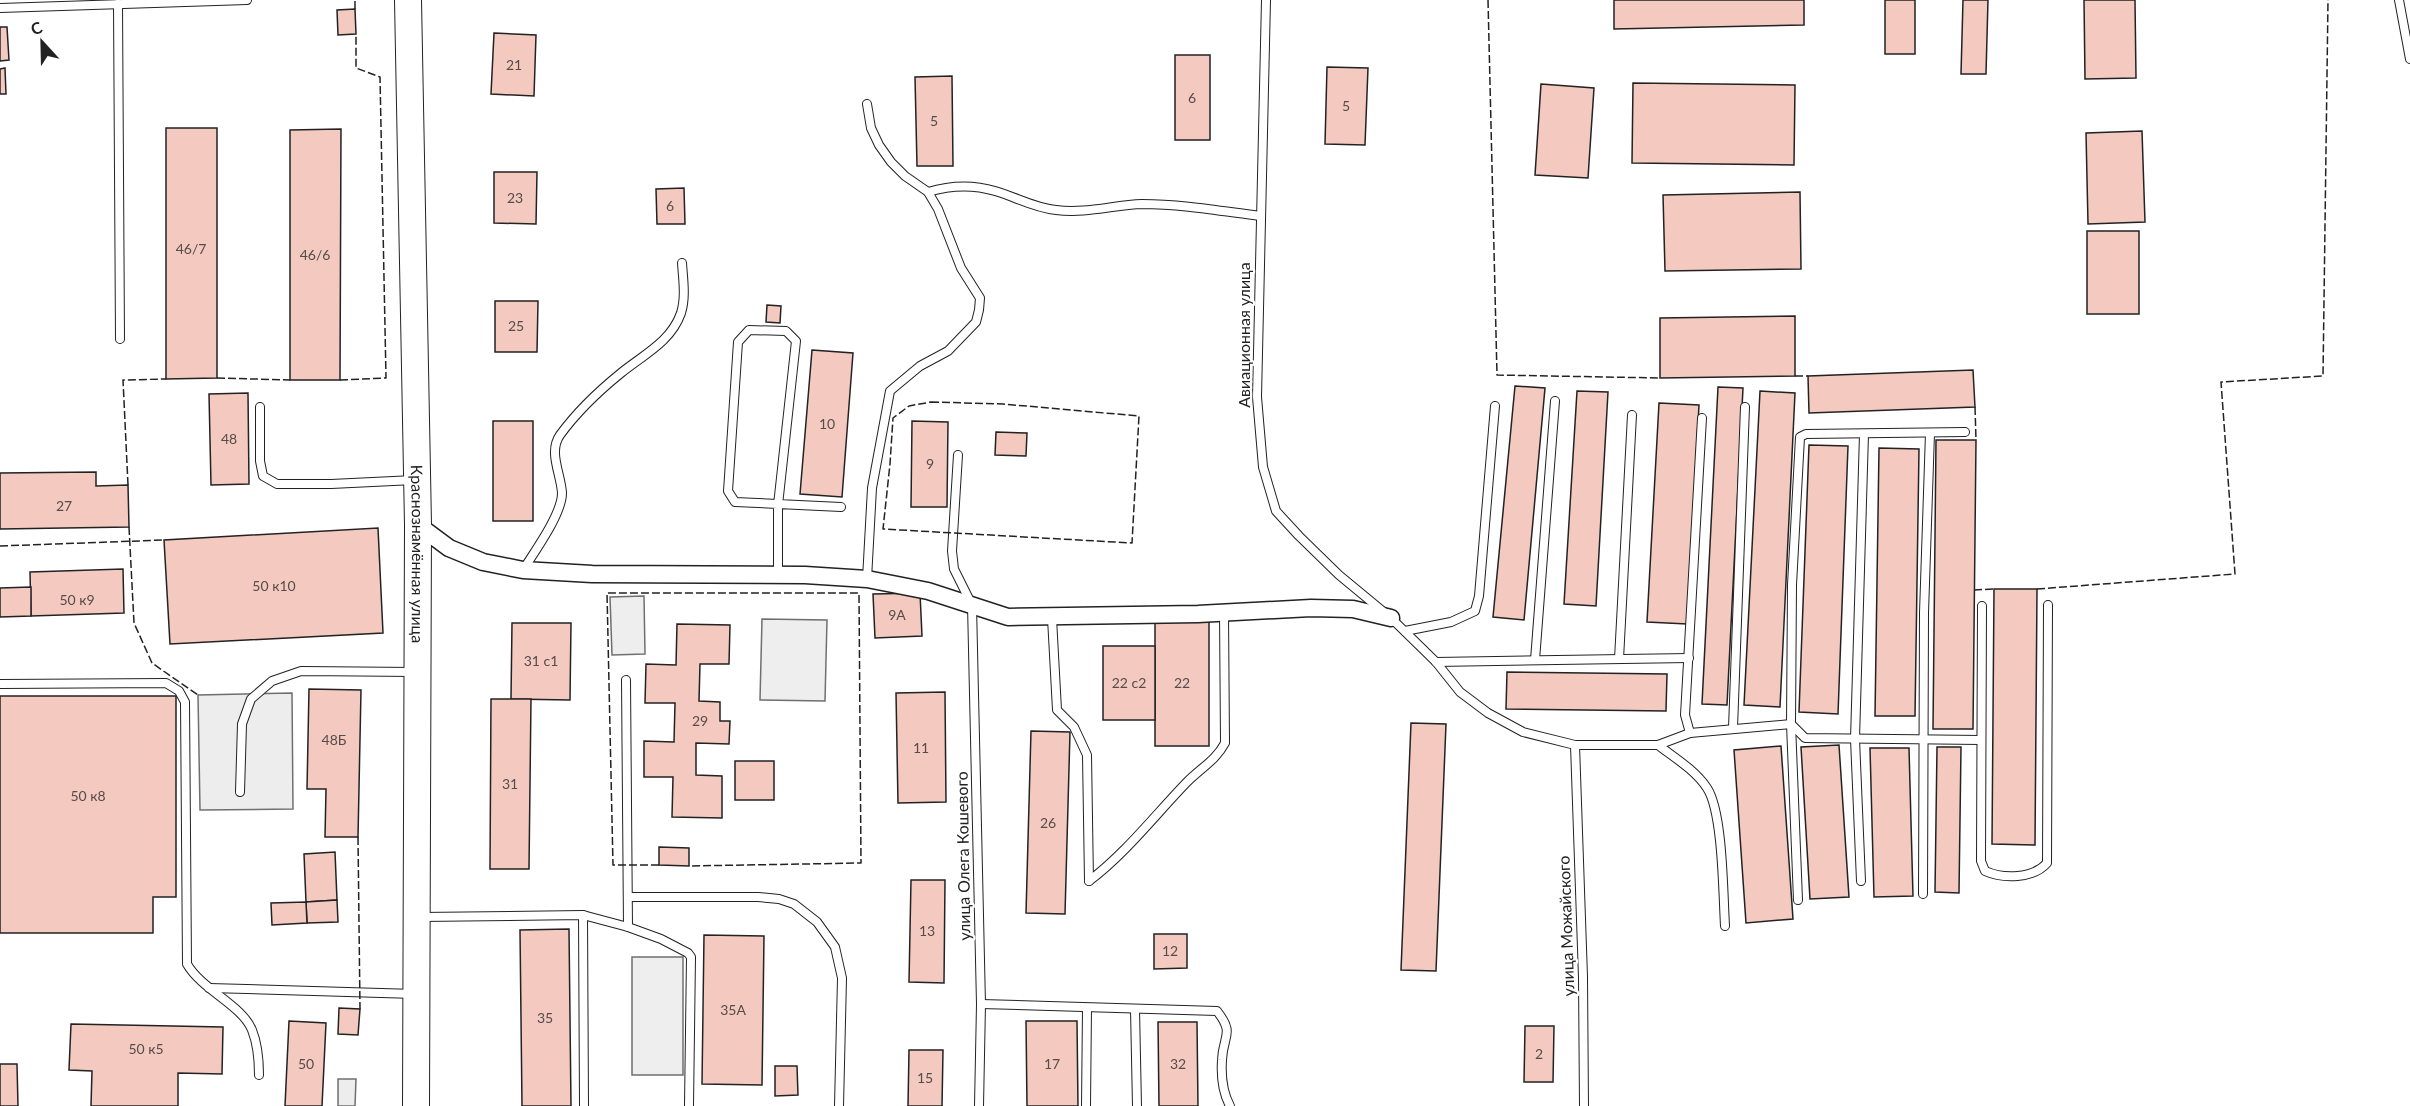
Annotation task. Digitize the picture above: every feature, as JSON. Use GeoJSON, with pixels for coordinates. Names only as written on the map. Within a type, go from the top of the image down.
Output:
{"type":"FeatureCollection","features":[{"type":"Feature","properties":{"kind":"main road","name":"Краснознамённая улица"},"geometry":{"type":"LineString","coordinates":[[408,0],[418,525],[416,1106]]}},
{"type":"Feature","properties":{"kind":"street"},"geometry":{"type":"LineString","coordinates":[[418,525],[449,548],[483,562],[523,570],[592,574],[778,575],[867,579],[928,591],[1008,617],[1052,618],[1224,613],[1311,608],[1353,609],[1391,618]]}},
{"type":"Feature","properties":{"kind":"lane"},"geometry":{"type":"LineString","coordinates":[[0,8],[247,0]]}},
{"type":"Feature","properties":{"kind":"lane","name":"Авиационная улица"},"geometry":{"type":"LineString","coordinates":[[1266,0],[1257,397],[1263,466],[1276,511],[1339,575],[1406,631],[1436,662],[1460,692],[1488,713],[1523,732],[1575,745],[1658,745]]}},
{"type":"Feature","properties":{"kind":"lane"},"geometry":{"type":"LineString","coordinates":[[2399,0],[2410,58]]}},
{"type":"Feature","properties":{"kind":"lane"},"geometry":{"type":"LineString","coordinates":[[118,4],[120,339]]}},
{"type":"Feature","properties":{"kind":"lane"},"geometry":{"type":"LineString","coordinates":[[867,104],[871,128],[891,162],[905,176],[928,192],[938,209],[961,268],[980,298],[980,310],[976,322],[948,351],[920,366],[890,391],[872,488],[867,579]]}},
{"type":"Feature","properties":{"kind":"lane"},"geometry":{"type":"LineString","coordinates":[[928,192],[949,186],[967,186],[995,191],[1027,204],[1057,211],[1080,211],[1142,204],[1193,207],[1260,216]]}},
{"type":"Feature","properties":{"kind":"lane"},"geometry":{"type":"LineString","coordinates":[[523,570],[557,512],[562,494],[555,445],[560,435],[621,373],[650,353],[666,337],[681,314],[684,300],[682,263]]}},
{"type":"Feature","properties":{"kind":"lane"},"geometry":{"type":"LineString","coordinates":[[778,575],[778,505],[796,341],[786,331],[749,330],[738,342],[728,491],[735,502],[778,505],[841,507]]}},
{"type":"Feature","properties":{"kind":"lane"},"geometry":{"type":"LineString","coordinates":[[1535,660],[1555,401]]}},
{"type":"Feature","properties":{"kind":"lane"},"geometry":{"type":"LineString","coordinates":[[1406,631],[1451,622],[1475,611],[1479,596],[1495,406]]}},
{"type":"Feature","properties":{"kind":"lane"},"geometry":{"type":"LineString","coordinates":[[260,407],[260,461],[263,476],[277,484],[417,480]]}},
{"type":"Feature","properties":{"kind":"lane"},"geometry":{"type":"LineString","coordinates":[[1733,728],[1745,407]]}},
{"type":"Feature","properties":{"kind":"lane"},"geometry":{"type":"LineString","coordinates":[[1619,659],[1632,415]]}},
{"type":"Feature","properties":{"kind":"lane"},"geometry":{"type":"LineString","coordinates":[[1690,733],[1685,715],[1702,418]]}},
{"type":"Feature","properties":{"kind":"lane"},"geometry":{"type":"LineString","coordinates":[[1923,894],[1924,613],[1930,432]]}},
{"type":"Feature","properties":{"kind":"lane"},"geometry":{"type":"LineString","coordinates":[[1798,900],[1791,724],[1792,585],[1800,437],[1806,434],[1965,432]]}},
{"type":"Feature","properties":{"kind":"lane"},"geometry":{"type":"LineString","coordinates":[[1861,881],[1856,739],[1864,434]]}},
{"type":"Feature","properties":{"kind":"lane"},"geometry":{"type":"LineString","coordinates":[[957,455],[952,551],[954,569],[972,605]]}},
{"type":"Feature","properties":{"kind":"lane","name":"улица Олега Кошевого"},"geometry":{"type":"LineString","coordinates":[[972,605],[981,1004],[979,1106]]}},
{"type":"Feature","properties":{"kind":"lane"},"geometry":{"type":"LineString","coordinates":[[1982,606],[1981,861],[1985,871],[1997,877],[2040,871],[2047,863],[2048,605]]}},
{"type":"Feature","properties":{"kind":"lane"},"geometry":{"type":"LineString","coordinates":[[1052,618],[1057,710],[1074,727],[1087,755],[1089,881],[1108,867],[1195,775],[1218,756],[1225,743],[1224,613]]}},
{"type":"Feature","properties":{"kind":"lane"},"geometry":{"type":"LineString","coordinates":[[1436,662],[1689,658]]}},
{"type":"Feature","properties":{"kind":"lane"},"geometry":{"type":"LineString","coordinates":[[240,792],[242,724],[251,699],[272,681],[301,671],[418,672]]}},
{"type":"Feature","properties":{"kind":"lane"},"geometry":{"type":"LineString","coordinates":[[626,680],[628,927]]}},
{"type":"Feature","properties":{"kind":"lane"},"geometry":{"type":"LineString","coordinates":[[0,684],[166,683],[179,692],[185,702],[187,964],[192,973],[251,1027],[258,1051],[259,1075]]}},
{"type":"Feature","properties":{"kind":"lane"},"geometry":{"type":"LineString","coordinates":[[1658,745],[1690,733],[1791,724],[1805,738],[1982,740]]}},
{"type":"Feature","properties":{"kind":"lane","name":"улица Можайского"},"geometry":{"type":"LineString","coordinates":[[1575,745],[1583,977],[1584,1106]]}},
{"type":"Feature","properties":{"kind":"lane"},"geometry":{"type":"LineString","coordinates":[[1658,745],[1696,774],[1708,789],[1716,808],[1725,926]]}},
{"type":"Feature","properties":{"kind":"lane"},"geometry":{"type":"LineString","coordinates":[[628,897],[779,899],[794,904],[817,922],[835,947],[842,978],[839,1106]]}},
{"type":"Feature","properties":{"kind":"lane"},"geometry":{"type":"LineString","coordinates":[[417,917],[583,915],[661,939],[691,957],[689,1106]]}},
{"type":"Feature","properties":{"kind":"lane"},"geometry":{"type":"LineString","coordinates":[[583,915],[584,1106]]}},
{"type":"Feature","properties":{"kind":"lane"},"geometry":{"type":"LineString","coordinates":[[208,988],[416,994]]}},
{"type":"Feature","properties":{"kind":"lane"},"geometry":{"type":"LineString","coordinates":[[981,1004],[1217,1011],[1226,1023],[1228,1034],[1222,1059],[1223,1082],[1230,1106]]}},
{"type":"Feature","properties":{"kind":"lane"},"geometry":{"type":"LineString","coordinates":[[1086,1106],[1087,1008]]}},
{"type":"Feature","properties":{"kind":"lane"},"geometry":{"type":"LineString","coordinates":[[1136,1009],[1137,1106]]}},
{"type":"Feature","properties":{"kind":"shaded area"},"geometry":{"type":"Polygon","coordinates":[[[644,596],[645,654],[612,655],[610,597],[644,596]]]}},
{"type":"Feature","properties":{"kind":"shaded area"},"geometry":{"type":"Polygon","coordinates":[[[762,619],[827,620],[825,701],[760,700],[762,619]]]}},
{"type":"Feature","properties":{"kind":"shaded area"},"geometry":{"type":"Polygon","coordinates":[[[292,693],[293,809],[200,810],[198,695],[292,693]]]}},
{"type":"Feature","properties":{"kind":"shaded area"},"geometry":{"type":"Polygon","coordinates":[[[632,957],[683,957],[683,1075],[632,1075],[632,957]]]}},
{"type":"Feature","properties":{"kind":"shaded area"},"geometry":{"type":"Polygon","coordinates":[[[338,1079],[356,1079],[355,1106],[338,1106],[338,1079]]]}},
{"type":"Feature","properties":{"kind":"building"},"geometry":{"type":"Polygon","coordinates":[[[1614,0],[1804,0],[1804,25],[1614,29],[1614,0]]]}},
{"type":"Feature","properties":{"kind":"building"},"geometry":{"type":"Polygon","coordinates":[[[1885,0],[1915,0],[1915,54],[1885,54],[1885,0]]]}},
{"type":"Feature","properties":{"kind":"building"},"geometry":{"type":"Polygon","coordinates":[[[1963,0],[1988,0],[1986,74],[1961,74],[1963,0]]]}},
{"type":"Feature","properties":{"kind":"building"},"geometry":{"type":"Polygon","coordinates":[[[2084,0],[2135,0],[2136,78],[2085,79],[2084,0]]]}},
{"type":"Feature","properties":{"kind":"building"},"geometry":{"type":"Polygon","coordinates":[[[355,9],[356,34],[338,35],[337,10],[355,9]]]}},
{"type":"Feature","properties":{"kind":"building"},"geometry":{"type":"Polygon","coordinates":[[[0,27],[7,27],[9,60],[0,61],[0,27]]]}},
{"type":"Feature","properties":{"kind":"building"},"geometry":{"type":"Polygon","coordinates":[[[494,33],[536,35],[534,96],[491,94],[494,33]]]}},
{"type":"Feature","properties":{"kind":"building"},"geometry":{"type":"Polygon","coordinates":[[[1175,55],[1210,55],[1210,140],[1175,140],[1175,55]]]}},
{"type":"Feature","properties":{"kind":"building"},"geometry":{"type":"Polygon","coordinates":[[[1327,67],[1368,68],[1365,145],[1325,144],[1327,67]]]}},
{"type":"Feature","properties":{"kind":"building"},"geometry":{"type":"Polygon","coordinates":[[[5,68],[6,94],[0,94],[0,69],[5,68]]]}},
{"type":"Feature","properties":{"kind":"building"},"geometry":{"type":"Polygon","coordinates":[[[952,76],[953,166],[917,166],[915,77],[952,76]]]}},
{"type":"Feature","properties":{"kind":"building"},"geometry":{"type":"Polygon","coordinates":[[[1633,83],[1795,85],[1794,165],[1632,163],[1633,83]]]}},
{"type":"Feature","properties":{"kind":"building"},"geometry":{"type":"Polygon","coordinates":[[[1541,84],[1594,88],[1588,178],[1535,175],[1541,84]]]}},
{"type":"Feature","properties":{"kind":"building"},"geometry":{"type":"Polygon","coordinates":[[[166,128],[217,128],[217,378],[166,379],[166,128]]]}},
{"type":"Feature","properties":{"kind":"building"},"geometry":{"type":"Polygon","coordinates":[[[341,129],[340,380],[290,380],[290,130],[341,129]]]}},
{"type":"Feature","properties":{"kind":"building"},"geometry":{"type":"Polygon","coordinates":[[[2142,131],[2145,222],[2088,224],[2086,133],[2142,131]]]}},
{"type":"Feature","properties":{"kind":"building"},"geometry":{"type":"Polygon","coordinates":[[[494,172],[537,172],[536,224],[494,223],[494,172]]]}},
{"type":"Feature","properties":{"kind":"building"},"geometry":{"type":"Polygon","coordinates":[[[684,188],[685,224],[657,224],[656,189],[684,188]]]}},
{"type":"Feature","properties":{"kind":"building"},"geometry":{"type":"Polygon","coordinates":[[[1800,192],[1801,269],[1665,271],[1663,195],[1800,192]]]}},
{"type":"Feature","properties":{"kind":"building"},"geometry":{"type":"Polygon","coordinates":[[[2087,231],[2139,231],[2139,314],[2087,314],[2087,231]]]}},
{"type":"Feature","properties":{"kind":"building"},"geometry":{"type":"Polygon","coordinates":[[[495,301],[538,301],[537,352],[495,352],[495,301]]]}},
{"type":"Feature","properties":{"kind":"building"},"geometry":{"type":"Polygon","coordinates":[[[767,305],[781,306],[780,323],[766,322],[767,305]]]}},
{"type":"Feature","properties":{"kind":"building"},"geometry":{"type":"Polygon","coordinates":[[[1795,316],[1795,376],[1660,378],[1660,318],[1795,316]]]}},
{"type":"Feature","properties":{"kind":"building"},"geometry":{"type":"Polygon","coordinates":[[[812,350],[853,353],[842,497],[800,494],[812,350]]]}},
{"type":"Feature","properties":{"kind":"building"},"geometry":{"type":"Polygon","coordinates":[[[1973,370],[1975,407],[1809,413],[1808,376],[1973,370]]]}},
{"type":"Feature","properties":{"kind":"building"},"geometry":{"type":"Polygon","coordinates":[[[1515,386],[1545,388],[1524,620],[1493,617],[1515,386]]]}},
{"type":"Feature","properties":{"kind":"building"},"geometry":{"type":"Polygon","coordinates":[[[1718,387],[1743,388],[1727,705],[1702,704],[1718,387]]]}},
{"type":"Feature","properties":{"kind":"building"},"geometry":{"type":"Polygon","coordinates":[[[1577,391],[1608,392],[1596,606],[1564,604],[1577,391]]]}},
{"type":"Feature","properties":{"kind":"building"},"geometry":{"type":"Polygon","coordinates":[[[1760,391],[1795,393],[1780,707],[1744,705],[1760,391]]]}},
{"type":"Feature","properties":{"kind":"building"},"geometry":{"type":"Polygon","coordinates":[[[248,393],[249,484],[211,485],[209,394],[248,393]]]}},
{"type":"Feature","properties":{"kind":"building"},"geometry":{"type":"Polygon","coordinates":[[[1659,403],[1699,405],[1687,624],[1647,622],[1659,403]]]}},
{"type":"Feature","properties":{"kind":"building"},"geometry":{"type":"Polygon","coordinates":[[[493,421],[533,421],[533,521],[493,521],[493,421]]]}},
{"type":"Feature","properties":{"kind":"building"},"geometry":{"type":"Polygon","coordinates":[[[912,421],[948,422],[947,507],[911,507],[912,421]]]}},
{"type":"Feature","properties":{"kind":"building"},"geometry":{"type":"Polygon","coordinates":[[[996,432],[1027,433],[1026,456],[995,455],[996,432]]]}},
{"type":"Feature","properties":{"kind":"building"},"geometry":{"type":"Polygon","coordinates":[[[1936,440],[1976,440],[1973,729],[1933,729],[1936,440]]]}},
{"type":"Feature","properties":{"kind":"building"},"geometry":{"type":"Polygon","coordinates":[[[1809,445],[1848,446],[1838,714],[1799,712],[1809,445]]]}},
{"type":"Feature","properties":{"kind":"building"},"geometry":{"type":"Polygon","coordinates":[[[1879,448],[1919,449],[1915,716],[1875,716],[1879,448]]]}},
{"type":"Feature","properties":{"kind":"building"},"geometry":{"type":"Polygon","coordinates":[[[96,472],[96,486],[128,485],[129,527],[0,529],[0,473],[96,472]]]}},
{"type":"Feature","properties":{"kind":"building"},"geometry":{"type":"Polygon","coordinates":[[[378,528],[383,633],[170,644],[164,540],[378,528]]]}},
{"type":"Feature","properties":{"kind":"building"},"geometry":{"type":"Polygon","coordinates":[[[123,569],[124,613],[31,616],[30,572],[123,569]]]}},
{"type":"Feature","properties":{"kind":"building"},"geometry":{"type":"Polygon","coordinates":[[[31,587],[31,616],[0,617],[0,588],[31,587]]]}},
{"type":"Feature","properties":{"kind":"building"},"geometry":{"type":"Polygon","coordinates":[[[1994,589],[2037,589],[2035,845],[1992,844],[1994,589]]]}},
{"type":"Feature","properties":{"kind":"building"},"geometry":{"type":"Polygon","coordinates":[[[920,593],[922,636],[875,638],[873,594],[920,593]]]}},
{"type":"Feature","properties":{"kind":"building"},"geometry":{"type":"Polygon","coordinates":[[[1155,621],[1209,621],[1209,746],[1155,746],[1155,621]]]}},
{"type":"Feature","properties":{"kind":"building"},"geometry":{"type":"Polygon","coordinates":[[[512,623],[571,623],[570,700],[511,699],[512,623]]]}},
{"type":"Feature","properties":{"kind":"building"},"geometry":{"type":"Polygon","coordinates":[[[677,624],[730,625],[729,664],[700,664],[699,701],[720,702],[720,721],[730,721],[729,744],[696,743],[696,775],[722,776],[722,818],[672,817],[673,777],[644,777],[644,741],[674,742],[675,703],[645,703],[646,664],[676,665],[677,624]]]}},
{"type":"Feature","properties":{"kind":"building"},"geometry":{"type":"Polygon","coordinates":[[[1103,646],[1155,646],[1155,720],[1103,720],[1103,646]]]}},
{"type":"Feature","properties":{"kind":"building"},"geometry":{"type":"Polygon","coordinates":[[[1507,672],[1667,674],[1666,711],[1506,709],[1507,672]]]}},
{"type":"Feature","properties":{"kind":"building"},"geometry":{"type":"Polygon","coordinates":[[[309,689],[361,690],[358,837],[325,837],[326,789],[307,789],[309,689]]]}},
{"type":"Feature","properties":{"kind":"building"},"geometry":{"type":"Polygon","coordinates":[[[945,692],[946,802],[898,803],[896,693],[945,692]]]}},
{"type":"Feature","properties":{"kind":"building"},"geometry":{"type":"Polygon","coordinates":[[[0,696],[176,696],[176,897],[153,897],[153,933],[0,933],[0,696]]]}},
{"type":"Feature","properties":{"kind":"building"},"geometry":{"type":"Polygon","coordinates":[[[491,699],[531,699],[529,869],[490,869],[491,699]]]}},
{"type":"Feature","properties":{"kind":"building"},"geometry":{"type":"Polygon","coordinates":[[[1411,723],[1446,724],[1436,971],[1401,970],[1411,723]]]}},
{"type":"Feature","properties":{"kind":"building"},"geometry":{"type":"Polygon","coordinates":[[[1031,731],[1070,732],[1065,914],[1026,913],[1031,731]]]}},
{"type":"Feature","properties":{"kind":"building"},"geometry":{"type":"Polygon","coordinates":[[[1839,745],[1849,897],[1810,899],[1801,747],[1839,745]]]}},
{"type":"Feature","properties":{"kind":"building"},"geometry":{"type":"Polygon","coordinates":[[[1781,746],[1793,919],[1746,923],[1734,750],[1781,746]]]}},
{"type":"Feature","properties":{"kind":"building"},"geometry":{"type":"Polygon","coordinates":[[[1937,747],[1961,747],[1959,893],[1935,892],[1937,747]]]}},
{"type":"Feature","properties":{"kind":"building"},"geometry":{"type":"Polygon","coordinates":[[[1870,748],[1909,748],[1913,896],[1874,897],[1870,748]]]}},
{"type":"Feature","properties":{"kind":"building"},"geometry":{"type":"Polygon","coordinates":[[[735,761],[774,761],[774,800],[735,800],[735,761]]]}},
{"type":"Feature","properties":{"kind":"building"},"geometry":{"type":"Polygon","coordinates":[[[659,847],[689,848],[689,866],[659,865],[659,847]]]}},
{"type":"Feature","properties":{"kind":"building"},"geometry":{"type":"Polygon","coordinates":[[[335,852],[337,900],[306,902],[304,854],[335,852]]]}},
{"type":"Feature","properties":{"kind":"building"},"geometry":{"type":"Polygon","coordinates":[[[911,880],[945,880],[944,983],[909,982],[911,880]]]}},
{"type":"Feature","properties":{"kind":"building"},"geometry":{"type":"Polygon","coordinates":[[[337,900],[338,922],[307,923],[306,902],[337,900]]]}},
{"type":"Feature","properties":{"kind":"building"},"geometry":{"type":"Polygon","coordinates":[[[306,902],[307,923],[272,925],[271,903],[306,902]]]}},
{"type":"Feature","properties":{"kind":"building"},"geometry":{"type":"Polygon","coordinates":[[[569,929],[571,1106],[522,1106],[520,930],[569,929]]]}},
{"type":"Feature","properties":{"kind":"building"},"geometry":{"type":"Polygon","coordinates":[[[1154,934],[1187,934],[1187,968],[1154,969],[1154,934]]]}},
{"type":"Feature","properties":{"kind":"building"},"geometry":{"type":"Polygon","coordinates":[[[704,935],[764,936],[762,1085],[702,1084],[704,935]]]}},
{"type":"Feature","properties":{"kind":"building"},"geometry":{"type":"Polygon","coordinates":[[[339,1008],[360,1009],[358,1035],[338,1034],[339,1008]]]}},
{"type":"Feature","properties":{"kind":"building"},"geometry":{"type":"Polygon","coordinates":[[[289,1021],[326,1023],[322,1106],[285,1106],[289,1021]]]}},
{"type":"Feature","properties":{"kind":"building"},"geometry":{"type":"Polygon","coordinates":[[[1026,1021],[1077,1021],[1078,1106],[1027,1106],[1026,1021]]]}},
{"type":"Feature","properties":{"kind":"building"},"geometry":{"type":"Polygon","coordinates":[[[1158,1022],[1197,1022],[1198,1106],[1159,1106],[1158,1022]]]}},
{"type":"Feature","properties":{"kind":"building"},"geometry":{"type":"Polygon","coordinates":[[[71,1024],[223,1027],[222,1074],[178,1073],[178,1106],[91,1106],[92,1071],[69,1070],[71,1024]]]}},
{"type":"Feature","properties":{"kind":"building"},"geometry":{"type":"Polygon","coordinates":[[[1525,1026],[1554,1026],[1553,1082],[1524,1082],[1525,1026]]]}},
{"type":"Feature","properties":{"kind":"building"},"geometry":{"type":"Polygon","coordinates":[[[909,1050],[943,1050],[942,1106],[908,1106],[909,1050]]]}},
{"type":"Feature","properties":{"kind":"building"},"geometry":{"type":"Polygon","coordinates":[[[0,1064],[17,1064],[18,1106],[0,1106],[0,1064]]]}},
{"type":"Feature","properties":{"kind":"building"},"geometry":{"type":"Polygon","coordinates":[[[775,1066],[797,1066],[798,1095],[775,1096],[775,1066]]]}},
{"type":"Feature","properties":{"kind":"fence"},"geometry":{"type":"LineString","coordinates":[[355,0],[355,9]]}},
{"type":"Feature","properties":{"kind":"fence"},"geometry":{"type":"LineString","coordinates":[[1488,0],[1497,375],[1660,378]]}},
{"type":"Feature","properties":{"kind":"fence"},"geometry":{"type":"LineString","coordinates":[[2037,589],[2235,574],[2221,382],[2323,376],[2328,0]]}},
{"type":"Feature","properties":{"kind":"fence"},"geometry":{"type":"LineString","coordinates":[[340,380],[386,378],[380,77],[356,68],[356,34]]}},
{"type":"Feature","properties":{"kind":"fence"},"geometry":{"type":"LineString","coordinates":[[1795,376],[1808,376]]}},
{"type":"Feature","properties":{"kind":"fence"},"geometry":{"type":"LineString","coordinates":[[217,378],[290,380]]}},
{"type":"Feature","properties":{"kind":"fence"},"geometry":{"type":"LineString","coordinates":[[128,485],[123,380],[166,379]]}},
{"type":"Feature","properties":{"kind":"fence"},"geometry":{"type":"LineString","coordinates":[[931,402],[1003,404],[1139,416],[1132,543],[883,529],[893,418],[909,406],[931,402]]}},
{"type":"Feature","properties":{"kind":"fence"},"geometry":{"type":"LineString","coordinates":[[1975,407],[1976,440]]}},
{"type":"Feature","properties":{"kind":"fence"},"geometry":{"type":"LineString","coordinates":[[129,527],[134,623],[152,663],[198,695]]}},
{"type":"Feature","properties":{"kind":"fence"},"geometry":{"type":"LineString","coordinates":[[0,546],[164,540]]}},
{"type":"Feature","properties":{"kind":"fence"},"geometry":{"type":"LineString","coordinates":[[1974,590],[1994,589]]}},
{"type":"Feature","properties":{"kind":"fence"},"geometry":{"type":"LineString","coordinates":[[659,865],[613,865],[607,593],[859,593],[861,863],[689,866]]}},
{"type":"Feature","properties":{"kind":"fence"},"geometry":{"type":"LineString","coordinates":[[358,837],[360,1009]]}}]}
